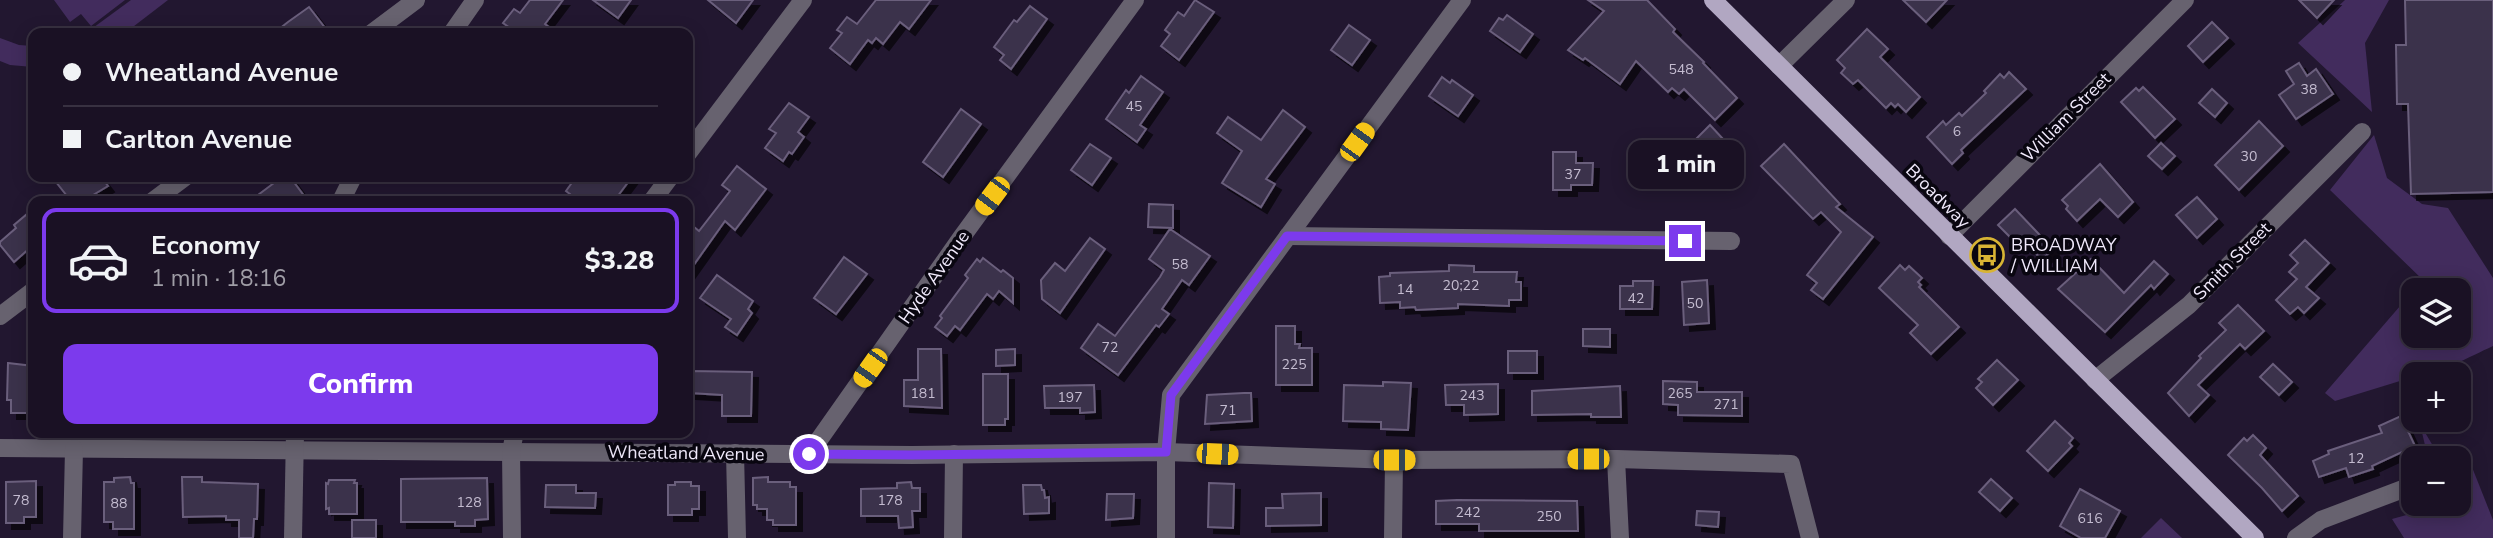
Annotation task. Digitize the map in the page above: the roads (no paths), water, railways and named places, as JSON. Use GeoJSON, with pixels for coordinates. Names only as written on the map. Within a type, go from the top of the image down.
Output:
{"type":"FeatureCollection","features":[{"type":"Feature","properties":{"kind":"main road","name":"Broadway"},"geometry":{"type":"LineString","coordinates":[[1713,0],[2255,538]]}},
{"type":"Feature","properties":{"kind":"street"},"geometry":{"type":"LineString","coordinates":[[379,28],[416,0]]}},
{"type":"Feature","properties":{"kind":"street"},"geometry":{"type":"LineString","coordinates":[[455,28],[475,0]]}},
{"type":"Feature","properties":{"kind":"street"},"geometry":{"type":"LineString","coordinates":[[693,146],[803,0]]}},
{"type":"Feature","properties":{"kind":"street","name":"Hyde Avenue"},"geometry":{"type":"LineString","coordinates":[[809,454],[961,238],[1135,0]]}},
{"type":"Feature","properties":{"kind":"street"},"geometry":{"type":"LineString","coordinates":[[1166,538],[1166,452],[1171,395],[1462,0]]}},
{"type":"Feature","properties":{"kind":"street"},"geometry":{"type":"LineString","coordinates":[[1779,66],[1846,0]]}},
{"type":"Feature","properties":{"kind":"street","name":"William Street"},"geometry":{"type":"LineString","coordinates":[[1949,236],[2185,0]]}},
{"type":"Feature","properties":{"kind":"street","name":"Smith Street"},"geometry":{"type":"LineString","coordinates":[[2095,380],[2189,305],[2361,132]]}},
{"type":"Feature","properties":{"kind":"street"},"geometry":{"type":"LineString","coordinates":[[160,196],[178,182]]}},
{"type":"Feature","properties":{"kind":"street"},"geometry":{"type":"LineString","coordinates":[[1287,236],[1731,241]]}},
{"type":"Feature","properties":{"kind":"street"},"geometry":{"type":"LineString","coordinates":[[0,316],[28,295]]}},
{"type":"Feature","properties":{"kind":"street"},"geometry":{"type":"LineString","coordinates":[[512,538],[511,451],[514,438]]}},
{"type":"Feature","properties":{"kind":"street"},"geometry":{"type":"LineString","coordinates":[[292,538],[294,441]]}},
{"type":"Feature","properties":{"kind":"street","name":"Wheatland Avenue"},"geometry":{"type":"LineString","coordinates":[[0,448],[74,449],[294,441],[511,451],[809,454],[1166,452],[1394,460],[1616,459],[1791,464],[1810,538]]}},
{"type":"Feature","properties":{"kind":"street"},"geometry":{"type":"LineString","coordinates":[[72,538],[74,449]]}},
{"type":"Feature","properties":{"kind":"street"},"geometry":{"type":"LineString","coordinates":[[735,453],[737,538]]}},
{"type":"Feature","properties":{"kind":"street"},"geometry":{"type":"LineString","coordinates":[[953,538],[954,454]]}},
{"type":"Feature","properties":{"kind":"street"},"geometry":{"type":"LineString","coordinates":[[1616,459],[1620,538]]}},
{"type":"Feature","properties":{"kind":"street"},"geometry":{"type":"LineString","coordinates":[[1393,538],[1394,460]]}},
{"type":"Feature","properties":{"kind":"street"},"geometry":{"type":"LineString","coordinates":[[2296,538],[2321,520],[2401,490]]}},
{"type":"Feature","properties":{"kind":"place","name":"BROADWAY / WILLIAM"},"geometry":{"type":"Point","coordinates":[1987,255]}}]}
